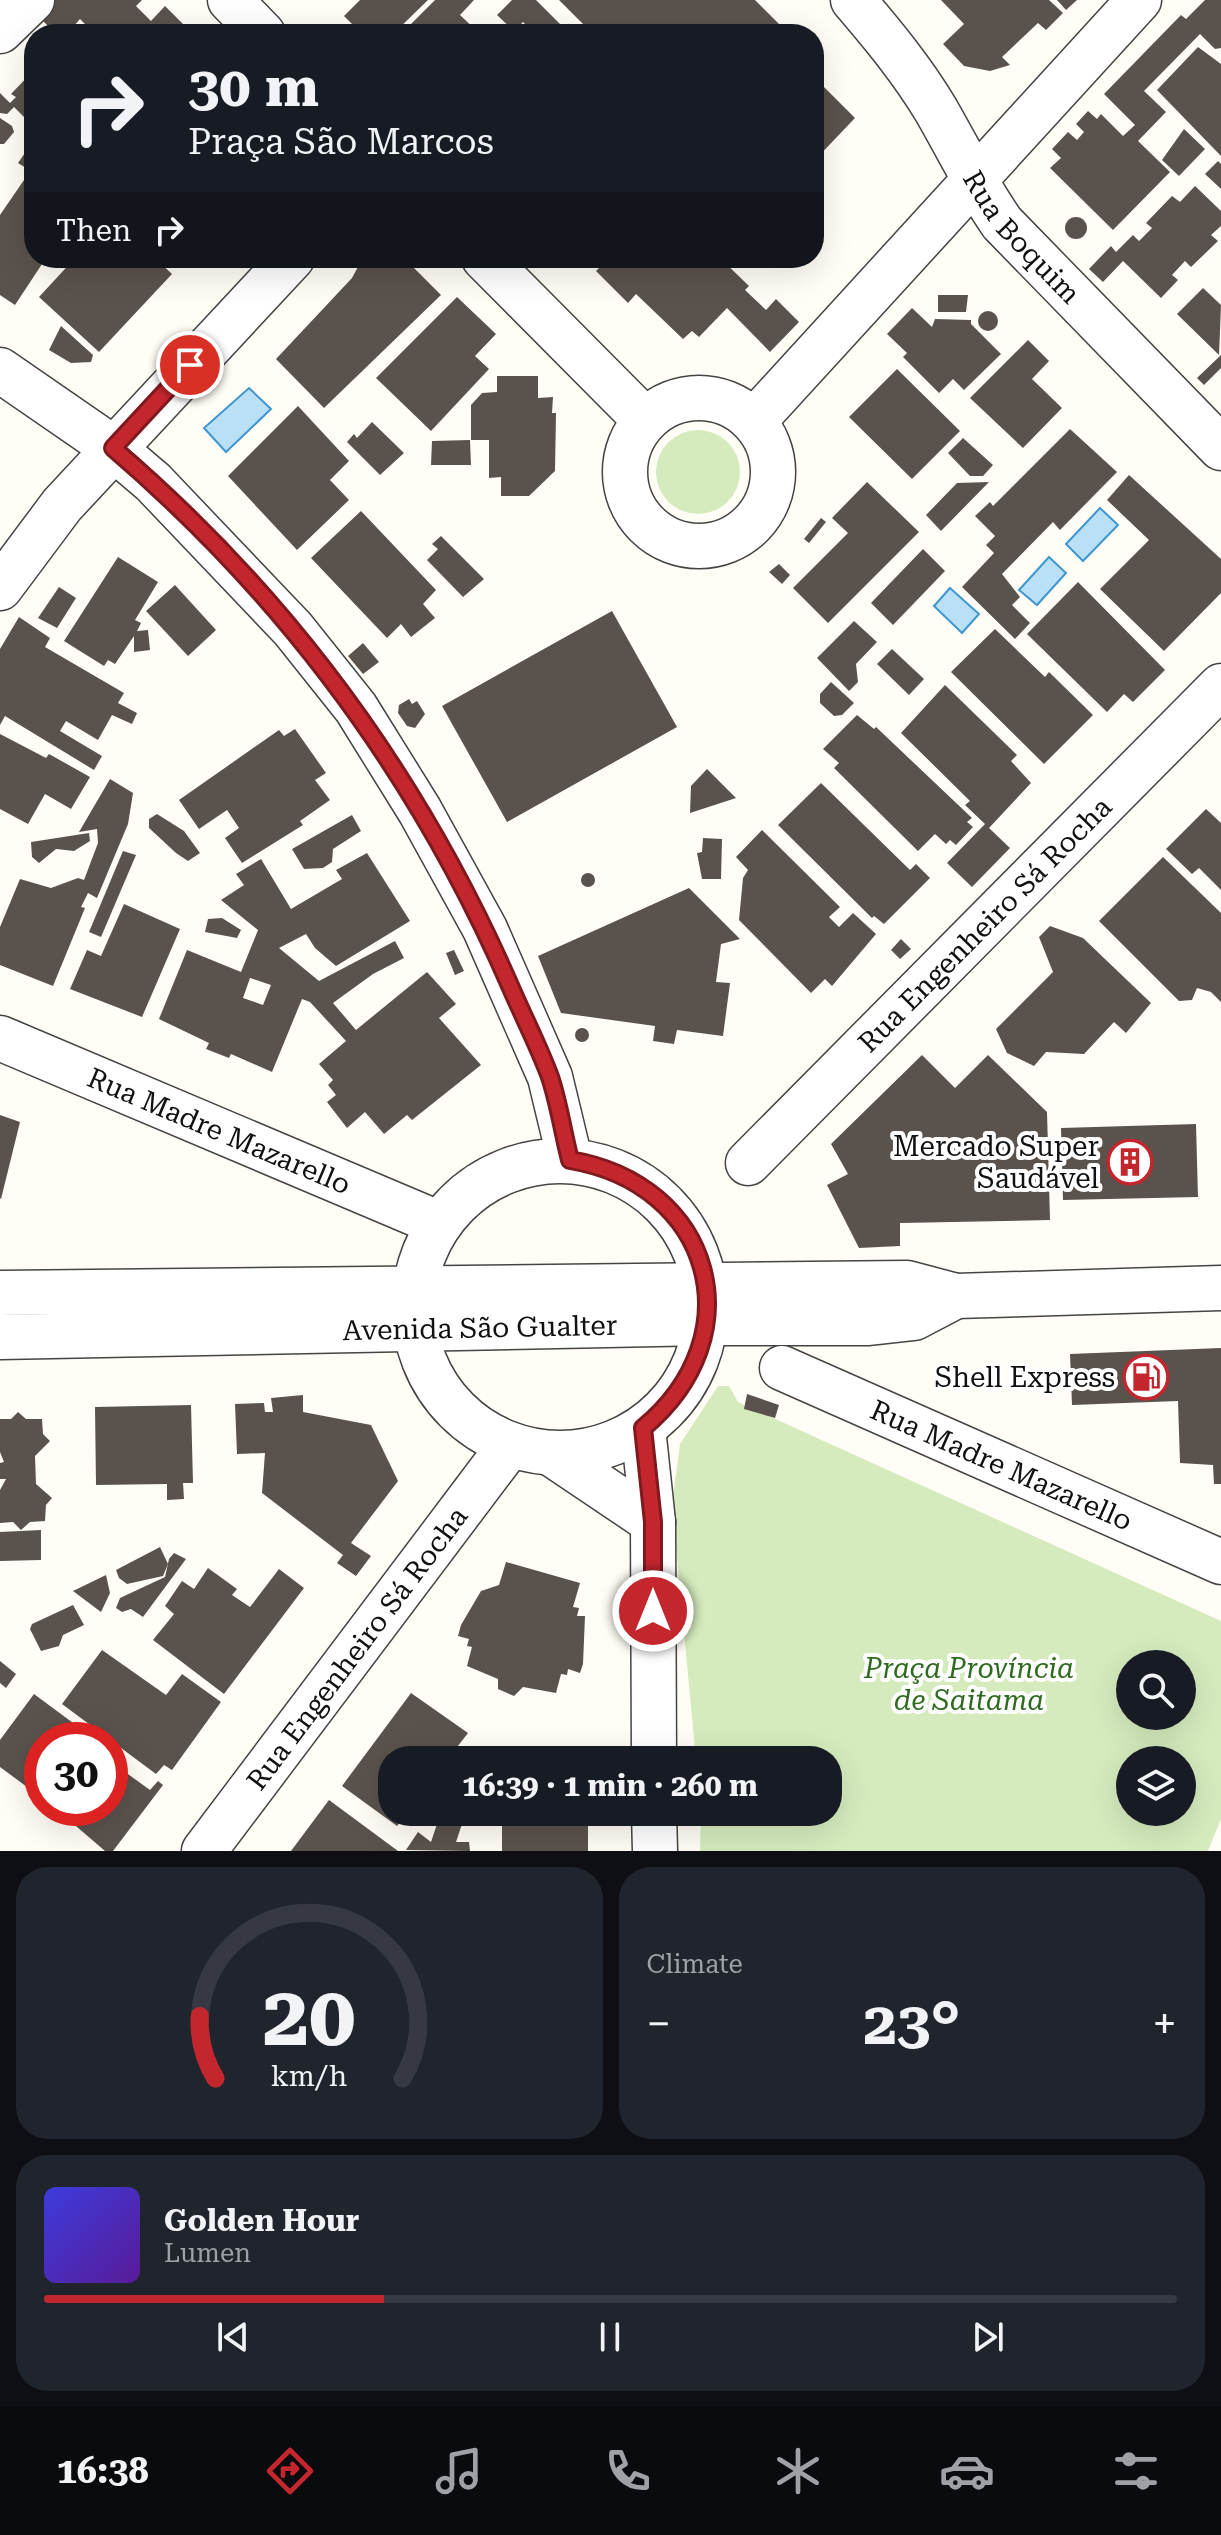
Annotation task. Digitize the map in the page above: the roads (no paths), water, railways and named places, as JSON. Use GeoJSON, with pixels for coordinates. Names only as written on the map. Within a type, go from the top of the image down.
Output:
{"type":"FeatureCollection","features":[{"type":"Feature","properties":{"kind":"street"},"geometry":{"type":"LineString","coordinates":[[0,31],[32,0]]}},
{"type":"Feature","properties":{"kind":"street"},"geometry":{"type":"LineString","coordinates":[[230,0],[253,24]]}},
{"type":"Feature","properties":{"kind":"street","name":"Rua Boquim"},"geometry":{"type":"LineString","coordinates":[[853,0],[889,42],[936,110],[972,181],[1002,223],[1221,448]]}},
{"type":"Feature","properties":{"kind":"street"},"geometry":{"type":"LineString","coordinates":[[754,421],[1139,0]]}},
{"type":"Feature","properties":{"kind":"street"},"geometry":{"type":"LineString","coordinates":[[0,588],[62,505],[283,268]]}},
{"type":"Feature","properties":{"kind":"street"},"geometry":{"type":"LineString","coordinates":[[494,268],[645,420]]}},
{"type":"Feature","properties":{"kind":"street"},"geometry":{"type":"LineString","coordinates":[[0,370],[113,448],[153,482],[293,629],[356,708],[420,811],[485,929],[550,1077],[570,1160]]}},
{"type":"Feature","properties":{"kind":"street"},"geometry":{"type":"LineString","coordinates":[[688,398],[712,398],[735,406],[754,421],[769,443],[774,469],[770,495],[757,519],[737,536],[713,545],[686,545],[661,536],[641,518],[629,495],[625,469],[631,443],[645,420],[665,405],[688,398]]}},
{"type":"Feature","properties":{"kind":"street","name":"Rua Engenheiro Sá Rocha"},"geometry":{"type":"LineString","coordinates":[[748,1163],[1221,686]]}},
{"type":"Feature","properties":{"kind":"street","name":"Rua Madre Mazarello"},"geometry":{"type":"LineString","coordinates":[[0,1038],[440,1224]]}},
{"type":"Feature","properties":{"kind":"street"},"geometry":{"type":"LineString","coordinates":[[570,1160],[623,1174],[668,1206],[699,1257],[706,1304],[694,1367],[681,1390],[643,1428],[600,1448],[552,1454],[510,1445],[465,1419],[447,1400],[422,1354],[416,1329],[416,1286],[424,1254],[440,1224],[474,1188],[496,1175],[532,1163],[570,1160]]}},
{"type":"Feature","properties":{"kind":"street","name":"Avenida São Gualter"},"geometry":{"type":"LineString","coordinates":[[0,1337],[416,1329],[907,1283],[956,1296],[1221,1288]]}},
{"type":"Feature","properties":{"kind":"street","name":"Avenida São Gualter"},"geometry":{"type":"LineString","coordinates":[[0,1293],[416,1286],[706,1304]]}},
{"type":"Feature","properties":{"kind":"street","name":"Rua Madre Mazarello"},"geometry":{"type":"LineString","coordinates":[[782,1368],[1221,1562]]}},
{"type":"Feature","properties":{"kind":"street"},"geometry":{"type":"LineString","coordinates":[[643,1428],[653,1522],[654,1746]]}},
{"type":"Feature","properties":{"kind":"street","name":"Rua Engenheiro Sá Rocha"},"geometry":{"type":"LineString","coordinates":[[204,1851],[510,1445]]}},
{"type":"Feature","properties":{"kind":"street"},"geometry":{"type":"LineString","coordinates":[[552,1454],[653,1522]]}},
{"type":"Feature","properties":{"kind":"street"},"geometry":{"type":"LineString","coordinates":[[654,1826],[655,1851]]}},
{"type":"Feature","properties":{"kind":"water"},"geometry":{"type":"Polygon","coordinates":[[[249,388],[271,409],[226,452],[204,428],[249,388]]]}},
{"type":"Feature","properties":{"kind":"water"},"geometry":{"type":"Polygon","coordinates":[[[1100,508],[1118,525],[1083,561],[1066,544],[1100,508]]]}},
{"type":"Feature","properties":{"kind":"water"},"geometry":{"type":"Polygon","coordinates":[[[1049,557],[1066,573],[1037,605],[1019,590],[1049,557]]]}},
{"type":"Feature","properties":{"kind":"water"},"geometry":{"type":"Polygon","coordinates":[[[950,588],[979,614],[962,633],[934,606],[950,588]]]}},
{"type":"Feature","properties":{"kind":"place","name":"Mercado Super Saudável"},"geometry":{"type":"Point","coordinates":[1130,1162]}},
{"type":"Feature","properties":{"kind":"place","name":"Shell Express"},"geometry":{"type":"Point","coordinates":[1146,1377]}},
{"type":"Feature","properties":{"kind":"park label","name":"Praça Província de Saitama"},"geometry":{"type":"Point","coordinates":[969,1684]}}]}
